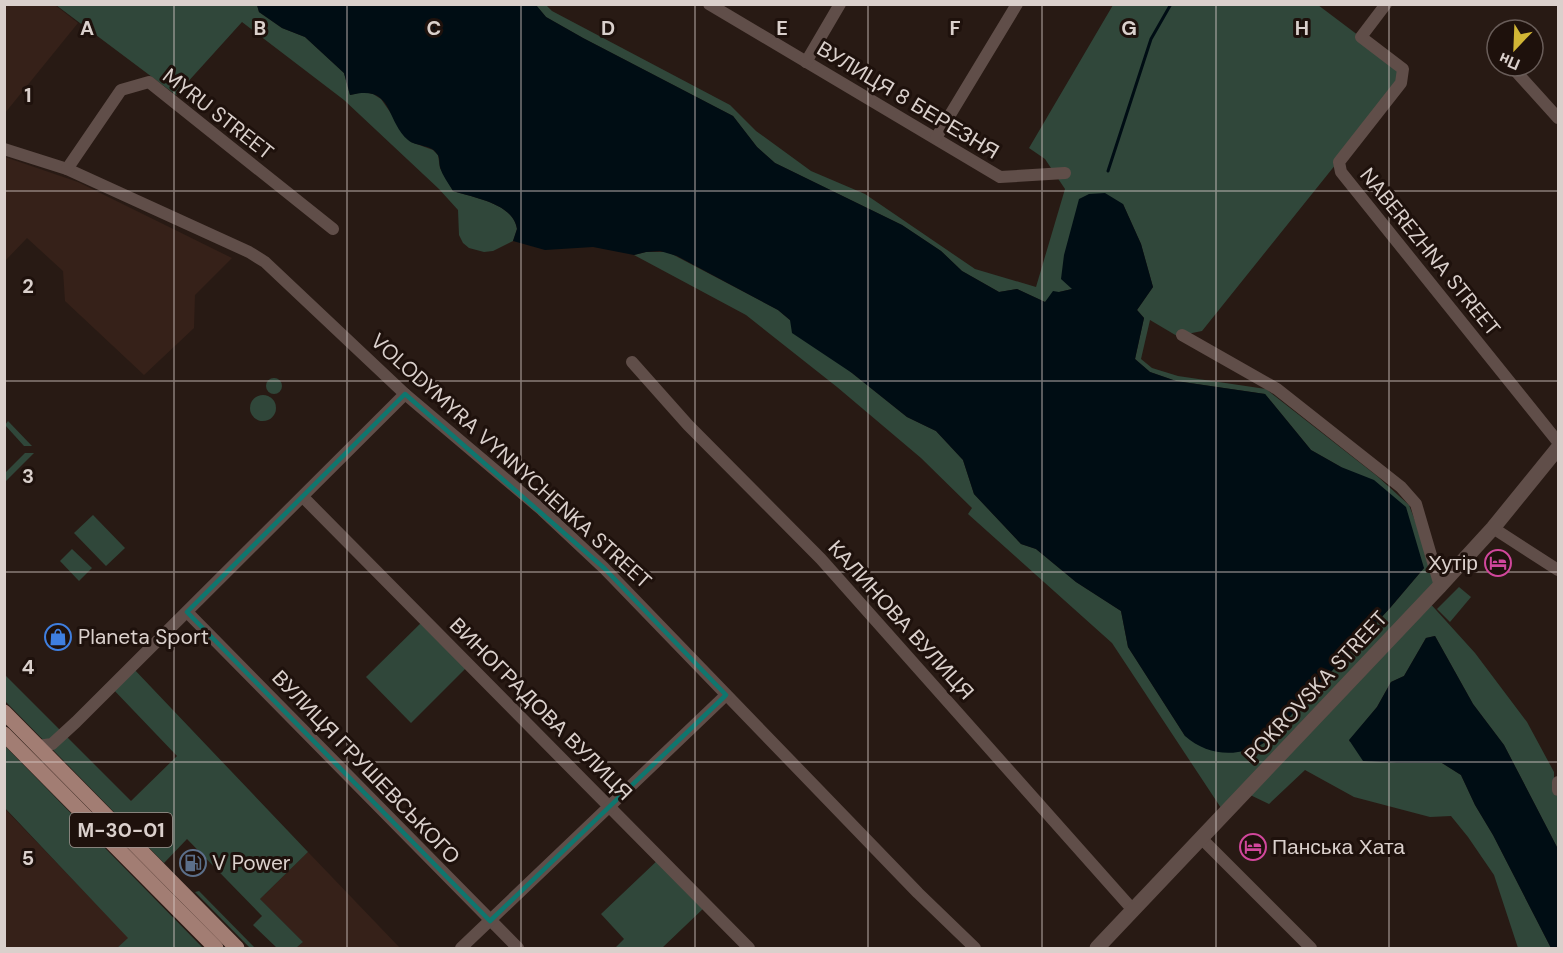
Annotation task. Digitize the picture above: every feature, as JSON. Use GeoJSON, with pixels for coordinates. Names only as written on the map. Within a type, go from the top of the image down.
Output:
{"type":"FeatureCollection","features":[{"type":"Feature","properties":{"kind":"main road","name":"М-30-01"},"geometry":{"type":"LineString","coordinates":[[4,712],[47,749],[237,948]]}},
{"type":"Feature","properties":{"kind":"main road","name":"М-30-01"},"geometry":{"type":"LineString","coordinates":[[4,734],[216,948]]}},
{"type":"Feature","properties":{"kind":"street","name":"ВУЛИЦЯ 8 БЕРЕЗНЯ"},"geometry":{"type":"LineString","coordinates":[[709,4],[1000,177],[1065,173]]}},
{"type":"Feature","properties":{"kind":"street"},"geometry":{"type":"LineString","coordinates":[[806,62],[840,4]]}},
{"type":"Feature","properties":{"kind":"street"},"geometry":{"type":"LineString","coordinates":[[936,138],[1017,4]]}},
{"type":"Feature","properties":{"kind":"street","name":"NABEREZHNA STREET"},"geometry":{"type":"LineString","coordinates":[[1386,4],[1361,37],[1403,69],[1401,83],[1339,162],[1341,172],[1558,442]]}},
{"type":"Feature","properties":{"kind":"street"},"geometry":{"type":"LineString","coordinates":[[1522,78],[1558,118]]}},
{"type":"Feature","properties":{"kind":"street","name":"MYRU STREET"},"geometry":{"type":"LineString","coordinates":[[67,169],[121,90],[149,82],[333,229]]}},
{"type":"Feature","properties":{"kind":"street","name":"VOLODYMYRA VYNNYCHENKA STREET"},"geometry":{"type":"LineString","coordinates":[[4,149],[67,169],[249,252],[266,262],[405,394],[542,510],[604,568],[918,893],[975,948]]}},
{"type":"Feature","properties":{"kind":"street"},"geometry":{"type":"LineString","coordinates":[[1182,335],[1276,389],[1401,487],[1416,504],[1440,586]]}},
{"type":"Feature","properties":{"kind":"street","name":"КАЛИНОВА ВУЛИЦЯ"},"geometry":{"type":"LineString","coordinates":[[633,362],[688,425],[820,559],[1133,910]]}},
{"type":"Feature","properties":{"kind":"street"},"geometry":{"type":"LineString","coordinates":[[47,749],[405,394]]}},
{"type":"Feature","properties":{"kind":"street","name":"POKROVSKA STREET"},"geometry":{"type":"LineString","coordinates":[[1104,946],[1133,910],[1493,528],[1558,447]]}},
{"type":"Feature","properties":{"kind":"street","name":"ВИНОГРАДОВА ВУЛИЦЯ"},"geometry":{"type":"LineString","coordinates":[[303,497],[749,948]]}},
{"type":"Feature","properties":{"kind":"street"},"geometry":{"type":"LineString","coordinates":[[1493,528],[1558,570]]}},
{"type":"Feature","properties":{"kind":"street","name":"ВУЛИЦЯ ГРУШЕВСЬКОГО"},"geometry":{"type":"LineString","coordinates":[[187,612],[518,948]]}},
{"type":"Feature","properties":{"kind":"street"},"geometry":{"type":"LineString","coordinates":[[461,948],[726,694]]}},
{"type":"Feature","properties":{"kind":"street"},"geometry":{"type":"LineString","coordinates":[[1558,782],[1558,790]]}},
{"type":"Feature","properties":{"kind":"street"},"geometry":{"type":"LineString","coordinates":[[1202,839],[1311,948]]}},
{"type":"Feature","properties":{"kind":"highlighted area"},"geometry":{"type":"Polygon","coordinates":[[[405,394],[604,568],[726,695],[490,921],[187,612],[405,394]]]}},
{"type":"Feature","properties":{"kind":"shaded area"},"geometry":{"type":"Polygon","coordinates":[[[5,5],[55,5],[78,23],[5,113],[5,5]]]}},
{"type":"Feature","properties":{"kind":"shaded area"},"geometry":{"type":"Polygon","coordinates":[[[257,5],[536,5],[546,17],[583,38],[733,116],[757,147],[775,163],[902,225],[941,251],[962,271],[999,292],[1017,289],[1045,302],[1053,291],[1072,289],[1061,279],[1064,255],[1079,199],[1089,194],[1105,193],[1123,204],[1141,244],[1153,287],[1137,310],[1144,318],[1135,359],[1150,372],[1176,381],[1265,394],[1311,450],[1341,467],[1374,480],[1406,507],[1424,568],[1267,741],[1257,747],[1236,752],[1225,753],[1204,748],[1185,736],[1128,647],[1121,611],[1076,582],[1036,549],[1021,544],[974,494],[963,460],[936,431],[907,417],[852,373],[792,333],[790,320],[778,310],[677,256],[660,251],[634,255],[593,247],[545,250],[513,241],[517,229],[508,213],[501,207],[481,199],[453,191],[441,170],[438,155],[431,149],[408,140],[395,123],[382,99],[364,93],[350,95],[344,73],[305,37],[282,28],[259,12],[257,5]]]}},
{"type":"Feature","properties":{"kind":"shaded area"},"geometry":{"type":"Polygon","coordinates":[[[5,157],[78,182],[232,258],[195,295],[194,328],[144,375],[65,301],[63,271],[27,238],[5,261],[5,157]]]}},
{"type":"Feature","properties":{"kind":"shaded area"},"geometry":{"type":"Polygon","coordinates":[[[1435,636],[1473,704],[1504,745],[1558,849],[1558,948],[1551,948],[1461,775],[1442,763],[1363,761],[1349,740],[1377,707],[1391,682],[1404,676],[1426,638],[1435,636]]]}},
{"type":"Feature","properties":{"kind":"shaded area"},"geometry":{"type":"Polygon","coordinates":[[[4,808],[129,938],[117,948],[5,948],[4,808]]]}},
{"type":"Feature","properties":{"kind":"shaded area"},"geometry":{"type":"Polygon","coordinates":[[[308,852],[400,948],[296,948],[303,942],[260,899],[308,852]]]}},
{"type":"Feature","properties":{"kind":"green space"},"geometry":{"type":"Polygon","coordinates":[[[56,5],[257,5],[259,12],[282,28],[305,37],[344,73],[350,95],[363,92],[381,99],[411,142],[433,150],[438,155],[440,168],[453,191],[501,207],[508,213],[517,229],[513,241],[493,251],[484,252],[469,248],[459,235],[458,210],[439,189],[344,100],[242,22],[176,95],[56,5]]]}},
{"type":"Feature","properties":{"kind":"green space"},"geometry":{"type":"Polygon","coordinates":[[[536,5],[546,5],[552,11],[730,105],[756,131],[811,171],[865,194],[975,269],[1036,287],[1065,189],[1045,159],[1029,148],[1113,5],[1318,5],[1403,69],[1401,83],[1202,331],[1177,336],[1150,320],[1141,359],[1152,368],[1178,376],[1266,389],[1377,476],[1409,505],[1440,586],[1427,600],[1475,653],[1527,722],[1554,772],[1554,790],[1558,798],[1558,849],[1504,745],[1473,704],[1435,636],[1426,638],[1404,676],[1391,682],[1377,707],[1349,741],[1397,763],[1442,763],[1461,775],[1551,948],[1518,948],[1494,875],[1451,816],[1430,817],[1354,797],[1305,770],[1269,804],[1246,793],[1225,814],[1112,643],[968,514],[972,508],[921,458],[837,387],[746,315],[634,255],[646,252],[668,252],[778,310],[907,417],[936,431],[963,460],[974,494],[1021,544],[1036,549],[1076,582],[1121,611],[1128,647],[1185,736],[1256,748],[1267,741],[1424,568],[1341,467],[1311,450],[1265,394],[1176,381],[1150,372],[1135,359],[1144,318],[1137,310],[1153,287],[1141,244],[1123,204],[1072,289],[1059,292],[1045,302],[1017,289],[999,292],[962,271],[941,251],[902,225],[775,163],[757,147],[733,116],[583,38],[546,17],[536,5]]]}},
{"type":"Feature","properties":{"kind":"green space"},"geometry":{"type":"Polygon","coordinates":[[[271,378],[277,378],[282,386],[280,392],[271,394],[266,389],[266,383],[271,378]]]}},
{"type":"Feature","properties":{"kind":"green space"},"geometry":{"type":"Polygon","coordinates":[[[263,395],[272,399],[276,408],[272,417],[263,421],[254,417],[250,408],[254,399],[263,395]]]}},
{"type":"Feature","properties":{"kind":"green space"},"geometry":{"type":"Polygon","coordinates":[[[8,421],[32,446],[24,446],[5,425],[8,421]]]}},
{"type":"Feature","properties":{"kind":"green space"},"geometry":{"type":"Polygon","coordinates":[[[25,453],[34,453],[5,482],[5,473],[25,453]]]}},
{"type":"Feature","properties":{"kind":"green space"},"geometry":{"type":"Polygon","coordinates":[[[93,515],[125,548],[106,566],[74,533],[93,515]]]}},
{"type":"Feature","properties":{"kind":"green space"},"geometry":{"type":"Polygon","coordinates":[[[72,549],[92,568],[79,581],[60,561],[72,549]]]}},
{"type":"Feature","properties":{"kind":"green space"},"geometry":{"type":"Polygon","coordinates":[[[1459,587],[1471,597],[1450,622],[1437,609],[1459,587]]]}},
{"type":"Feature","properties":{"kind":"green space"},"geometry":{"type":"Polygon","coordinates":[[[425,619],[469,665],[411,723],[366,677],[425,619]]]}},
{"type":"Feature","properties":{"kind":"green space"},"geometry":{"type":"Polygon","coordinates":[[[132,667],[308,852],[260,899],[303,942],[296,948],[277,948],[253,925],[262,916],[187,839],[164,863],[5,701],[4,674],[131,801],[177,756],[111,687],[132,667]]]}},
{"type":"Feature","properties":{"kind":"green space"},"geometry":{"type":"Polygon","coordinates":[[[5,746],[203,948],[117,948],[128,938],[5,808],[5,746]]]}},
{"type":"Feature","properties":{"kind":"green space"},"geometry":{"type":"Polygon","coordinates":[[[660,858],[707,905],[662,948],[615,948],[624,939],[601,914],[660,858]]]}},
{"type":"Feature","properties":{"kind":"green space"},"geometry":{"type":"Polygon","coordinates":[[[199,891],[255,948],[250,948],[195,892],[199,891]]]}},
{"type":"Feature","properties":{"kind":"waterway"},"geometry":{"type":"LineString","coordinates":[[1108,171],[1151,39],[1171,4]]}},
{"type":"Feature","properties":{"kind":"place","name":"Хутір"},"geometry":{"type":"Point","coordinates":[1498,563]}},
{"type":"Feature","properties":{"kind":"place","name":"Planeta Sport"},"geometry":{"type":"Point","coordinates":[58,637]}},
{"type":"Feature","properties":{"kind":"place","name":"Панська Хата"},"geometry":{"type":"Point","coordinates":[1253,847]}},
{"type":"Feature","properties":{"kind":"place","name":"V Power"},"geometry":{"type":"Point","coordinates":[193,863]}}]}
